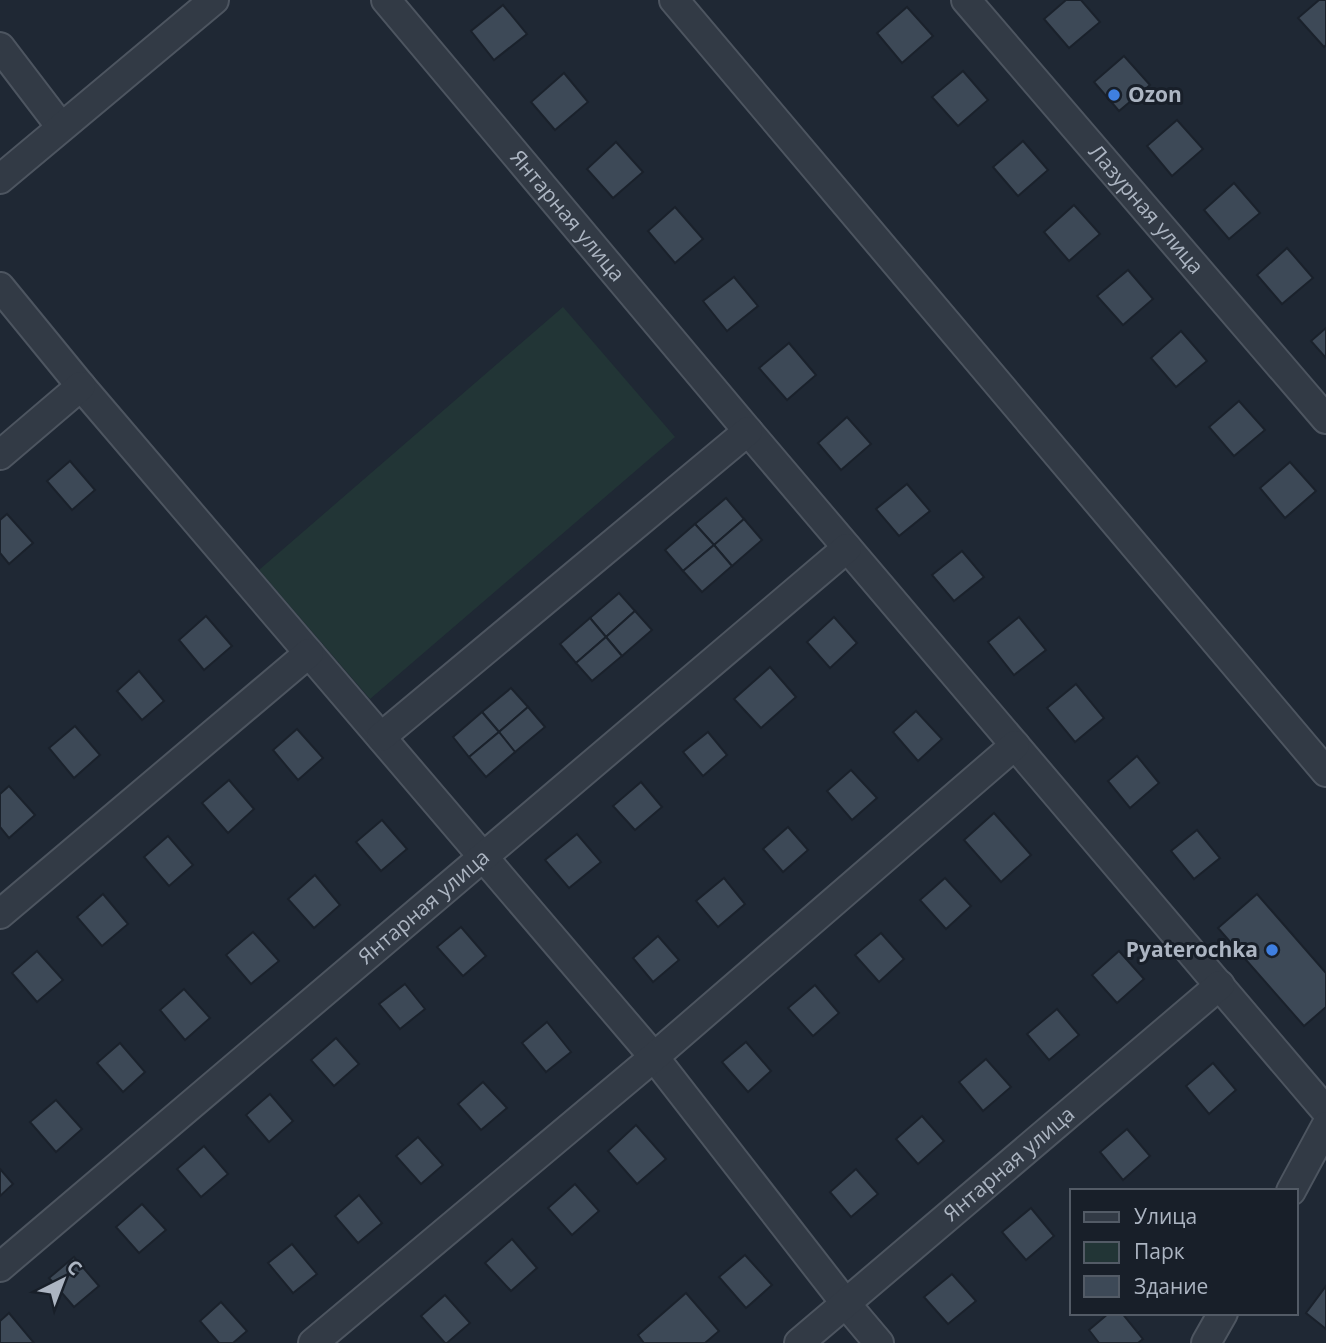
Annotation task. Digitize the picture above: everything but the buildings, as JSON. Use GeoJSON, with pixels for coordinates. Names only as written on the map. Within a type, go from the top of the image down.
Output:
{"type":"FeatureCollection","features":[{"type":"Feature","properties":{"kind":"street"},"geometry":{"type":"LineString","coordinates":[[0,179],[214,0]]}},
{"type":"Feature","properties":{"kind":"street","name":"Янтарная улица"},"geometry":{"type":"LineString","coordinates":[[386,0],[1326,1111]]}},
{"type":"Feature","properties":{"kind":"street"},"geometry":{"type":"LineString","coordinates":[[674,0],[1326,772]]}},
{"type":"Feature","properties":{"kind":"street","name":"Лазурная улица"},"geometry":{"type":"LineString","coordinates":[[966,0],[1326,419]]}},
{"type":"Feature","properties":{"kind":"street"},"geometry":{"type":"LineString","coordinates":[[0,47],[61,127]]}},
{"type":"Feature","properties":{"kind":"street"},"geometry":{"type":"LineString","coordinates":[[0,287],[654,1057],[879,1343]]}},
{"type":"Feature","properties":{"kind":"street"},"geometry":{"type":"LineString","coordinates":[[0,456],[82,386]]}},
{"type":"Feature","properties":{"kind":"street"},"geometry":{"type":"LineString","coordinates":[[381,737],[748,431]]}},
{"type":"Feature","properties":{"kind":"street","name":"Янтарная улица"},"geometry":{"type":"LineString","coordinates":[[0,1267],[482,855],[847,548]]}},
{"type":"Feature","properties":{"kind":"street"},"geometry":{"type":"LineString","coordinates":[[0,914],[309,653]]}},
{"type":"Feature","properties":{"kind":"street"},"geometry":{"type":"LineString","coordinates":[[313,1343],[654,1057],[1015,745]]}},
{"type":"Feature","properties":{"kind":"street","name":"Янтарная улица"},"geometry":{"type":"LineString","coordinates":[[799,1343],[1220,985]]}},
{"type":"Feature","properties":{"kind":"street"},"geometry":{"type":"LineString","coordinates":[[1292,1189],[1326,1126]]}},
{"type":"Feature","properties":{"kind":"street"},"geometry":{"type":"LineString","coordinates":[[1206,1343],[1222,1315]]}},
{"type":"Feature","properties":{"kind":"green space"},"geometry":{"type":"Polygon","coordinates":[[[563,307],[675,437],[370,699],[259,570],[563,307]]]}},
{"type":"Feature","properties":{"kind":"place","name":"Ozon"},"geometry":{"type":"Point","coordinates":[1114,95]}},
{"type":"Feature","properties":{"kind":"place","name":"Pyaterochka"},"geometry":{"type":"Point","coordinates":[1272,950]}}]}
